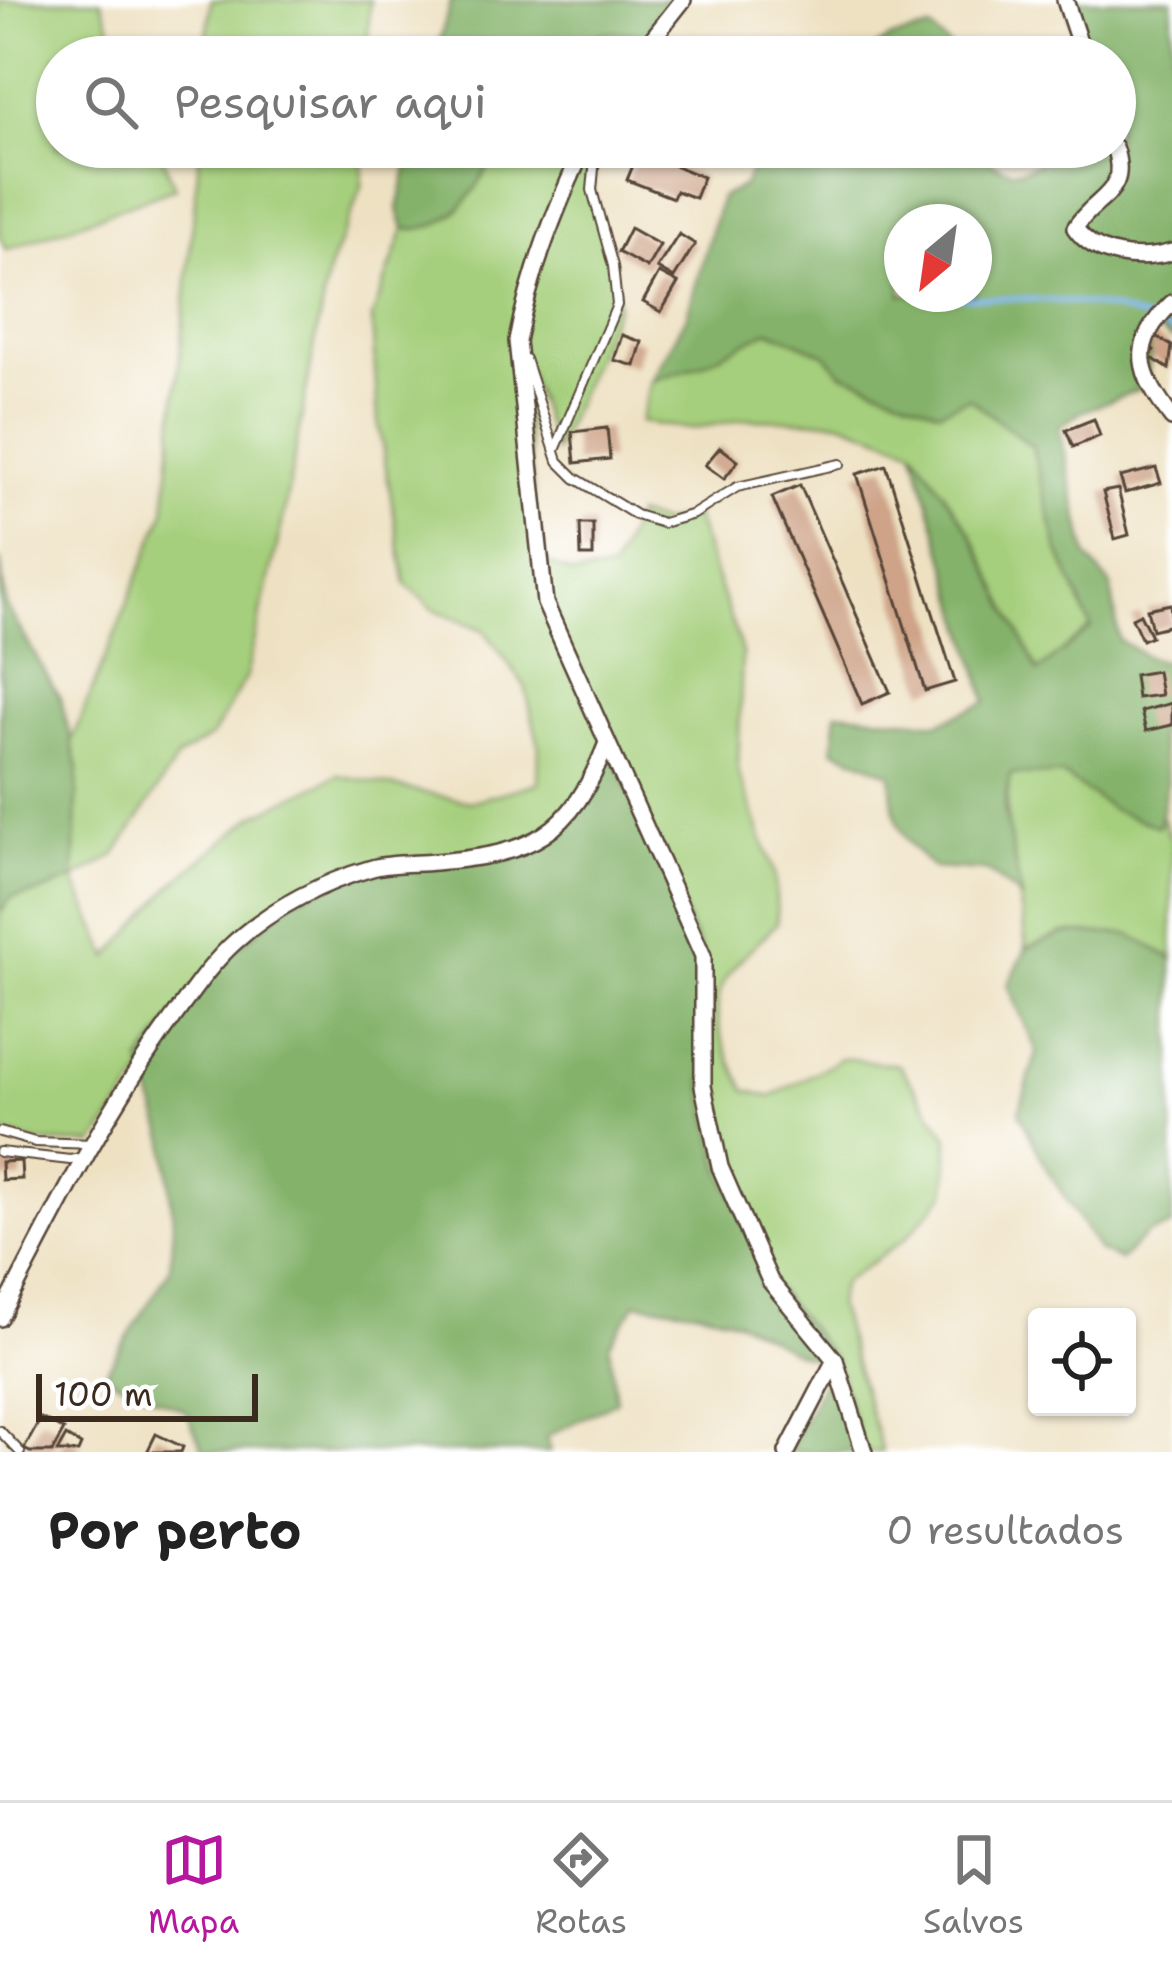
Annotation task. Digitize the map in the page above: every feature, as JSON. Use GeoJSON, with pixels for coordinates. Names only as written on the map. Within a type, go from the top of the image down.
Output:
{"type":"FeatureCollection","features":[{"type":"Feature","properties":{"kind":"street"},"geometry":{"type":"LineString","coordinates":[[655,36],[683,0]]}},
{"type":"Feature","properties":{"kind":"street"},"geometry":{"type":"LineString","coordinates":[[1065,0],[1077,36]]}},
{"type":"Feature","properties":{"kind":"street"},"geometry":{"type":"LineString","coordinates":[[574,168],[553,215],[524,303],[517,341],[545,604],[703,956],[704,1086],[720,1167],[770,1281],[836,1360],[864,1452]]}},
{"type":"Feature","properties":{"kind":"street"},"geometry":{"type":"LineString","coordinates":[[1117,168],[1119,178],[1111,192],[1075,227],[1100,250],[1126,256],[1172,251]]}},
{"type":"Feature","properties":{"kind":"street"},"geometry":{"type":"LineString","coordinates":[[1172,302],[1148,332],[1142,360],[1147,386],[1172,418]]}},
{"type":"Feature","properties":{"kind":"street"},"geometry":{"type":"LineString","coordinates":[[0,1318],[141,1062],[235,941],[295,898],[375,867],[500,854],[543,838],[570,815],[591,784],[607,743]]}},
{"type":"Feature","properties":{"kind":"street"},"geometry":{"type":"LineString","coordinates":[[787,1452],[836,1360]]}},
{"type":"Feature","properties":{"kind":"lane"},"geometry":{"type":"LineString","coordinates":[[555,451],[617,305],[613,266],[592,190],[594,168]]}},
{"type":"Feature","properties":{"kind":"lane"},"geometry":{"type":"LineString","coordinates":[[517,341],[536,384],[558,461],[574,478],[636,515],[663,524],[694,514],[737,488],[839,464]]}},
{"type":"Feature","properties":{"kind":"lane"},"geometry":{"type":"LineString","coordinates":[[0,1132],[90,1150]]}},
{"type":"Feature","properties":{"kind":"lane"},"geometry":{"type":"LineString","coordinates":[[0,1153],[70,1160],[90,1150]]}},
{"type":"Feature","properties":{"kind":"lane"},"geometry":{"type":"LineString","coordinates":[[0,1431],[20,1452]]}},
{"type":"Feature","properties":{"kind":"green space"},"geometry":{"type":"Polygon","coordinates":[[[0,0],[101,0],[114,36],[36,36],[36,168],[167,168],[175,188],[6,250],[0,237],[0,0]]]}},
{"type":"Feature","properties":{"kind":"green space"},"geometry":{"type":"Polygon","coordinates":[[[211,0],[370,0],[368,36],[207,36],[211,0]]]}},
{"type":"Feature","properties":{"kind":"green space"},"geometry":{"type":"Polygon","coordinates":[[[451,0],[683,0],[653,36],[441,36],[451,0]]]}},
{"type":"Feature","properties":{"kind":"green space"},"geometry":{"type":"Polygon","coordinates":[[[1172,0],[1172,339],[1153,326],[1147,386],[1081,412],[1059,427],[1087,556],[1111,586],[1119,640],[1147,657],[1172,664],[1172,716],[1158,736],[1167,781],[1159,827],[1113,810],[1063,775],[1010,774],[1004,808],[1022,898],[987,871],[933,868],[900,827],[891,774],[833,749],[837,712],[938,723],[987,702],[913,448],[970,531],[1038,671],[1091,628],[1058,549],[1032,446],[969,398],[939,411],[842,373],[825,354],[769,330],[700,365],[651,381],[686,318],[721,197],[744,186],[752,168],[1136,168],[1136,36],[1077,36],[1067,4],[1172,0]]]}},
{"type":"Feature","properties":{"kind":"green space"},"geometry":{"type":"Polygon","coordinates":[[[622,29],[644,36],[600,36],[622,29]]]}},
{"type":"Feature","properties":{"kind":"green space"},"geometry":{"type":"Polygon","coordinates":[[[931,29],[938,36],[901,36],[931,29]]]}},
{"type":"Feature","properties":{"kind":"green space"},"geometry":{"type":"Polygon","coordinates":[[[198,168],[363,168],[362,187],[328,271],[282,524],[246,677],[212,736],[178,757],[115,856],[74,879],[109,957],[174,883],[254,816],[338,775],[470,802],[538,783],[539,746],[525,686],[484,630],[433,609],[406,584],[378,421],[372,318],[404,229],[423,228],[452,215],[487,168],[594,168],[592,190],[613,266],[617,305],[555,451],[519,346],[540,559],[574,575],[612,570],[636,515],[663,523],[694,514],[742,652],[738,771],[775,874],[777,923],[736,965],[719,994],[718,1022],[727,1051],[746,1090],[771,1097],[842,1058],[899,1065],[949,1139],[946,1193],[905,1239],[842,1283],[837,1304],[882,1452],[864,1452],[835,1360],[770,1281],[720,1167],[591,784],[543,838],[235,941],[94,1144],[35,1142],[0,1132],[0,912],[12,897],[38,893],[78,768],[71,742],[165,511],[198,168]]]}},
{"type":"Feature","properties":{"kind":"green space"},"geometry":{"type":"Polygon","coordinates":[[[407,168],[487,168],[463,204],[438,223],[404,229],[398,209],[407,168]]]}},
{"type":"Feature","properties":{"kind":"green space"},"geometry":{"type":"Polygon","coordinates":[[[768,330],[825,354],[842,373],[969,398],[1032,446],[1058,549],[1091,627],[1038,672],[970,531],[912,448],[840,421],[746,419],[690,429],[640,422],[651,381],[700,365],[768,330]]]}},
{"type":"Feature","properties":{"kind":"green space"},"geometry":{"type":"Polygon","coordinates":[[[0,559],[6,605],[61,700],[78,768],[74,879],[12,897],[0,912],[0,559]]]}},
{"type":"Feature","properties":{"kind":"green space"},"geometry":{"type":"Polygon","coordinates":[[[607,743],[703,956],[703,1086],[720,1167],[770,1281],[835,1360],[864,1452],[787,1452],[834,1360],[794,1352],[727,1318],[636,1303],[609,1345],[616,1401],[546,1437],[550,1452],[204,1452],[186,1411],[104,1375],[170,1269],[173,1222],[166,1141],[141,1062],[199,982],[295,898],[375,867],[499,854],[570,815],[607,743]]]}},
{"type":"Feature","properties":{"kind":"green space"},"geometry":{"type":"Polygon","coordinates":[[[1010,774],[1063,775],[1113,810],[1159,826],[1161,815],[1172,843],[1172,958],[1128,934],[1064,933],[1026,949],[1010,839],[1010,774]]]}},
{"type":"Feature","properties":{"kind":"green space"},"geometry":{"type":"Polygon","coordinates":[[[1064,933],[1128,934],[1172,958],[1172,1226],[1148,1233],[1120,1260],[1099,1251],[1048,1171],[1019,1112],[1037,1052],[1008,985],[1026,949],[1064,933]]]}},
{"type":"Feature","properties":{"kind":"building"},"geometry":{"type":"Polygon","coordinates":[[[632,168],[681,168],[703,177],[695,198],[676,191],[673,198],[627,180],[632,168]]]}},
{"type":"Feature","properties":{"kind":"building"},"geometry":{"type":"Polygon","coordinates":[[[630,228],[660,245],[647,268],[618,252],[630,228]]]}},
{"type":"Feature","properties":{"kind":"building"},"geometry":{"type":"Polygon","coordinates":[[[679,234],[695,244],[674,278],[657,268],[679,234]]]}},
{"type":"Feature","properties":{"kind":"building"},"geometry":{"type":"Polygon","coordinates":[[[659,273],[678,283],[661,312],[643,302],[659,273]]]}},
{"type":"Feature","properties":{"kind":"building"},"geometry":{"type":"Polygon","coordinates":[[[622,335],[642,342],[635,366],[614,360],[622,335]]]}},
{"type":"Feature","properties":{"kind":"building"},"geometry":{"type":"Polygon","coordinates":[[[1155,336],[1172,346],[1169,369],[1150,357],[1154,350],[1148,346],[1155,336]]]}},
{"type":"Feature","properties":{"kind":"building"},"geometry":{"type":"Polygon","coordinates":[[[1094,419],[1100,436],[1073,447],[1066,430],[1094,419]]]}},
{"type":"Feature","properties":{"kind":"building"},"geometry":{"type":"Polygon","coordinates":[[[607,428],[610,459],[575,463],[572,432],[607,428]]]}},
{"type":"Feature","properties":{"kind":"building"},"geometry":{"type":"Polygon","coordinates":[[[720,447],[738,461],[724,479],[705,465],[720,447]]]}},
{"type":"Feature","properties":{"kind":"building"},"geometry":{"type":"Polygon","coordinates":[[[886,465],[955,682],[925,691],[857,474],[886,465]]]}},
{"type":"Feature","properties":{"kind":"building"},"geometry":{"type":"Polygon","coordinates":[[[1156,468],[1161,483],[1125,493],[1120,477],[1156,468]]]}},
{"type":"Feature","properties":{"kind":"building"},"geometry":{"type":"Polygon","coordinates":[[[800,485],[890,692],[862,704],[772,497],[800,485]]]}},
{"type":"Feature","properties":{"kind":"building"},"geometry":{"type":"Polygon","coordinates":[[[1118,489],[1129,535],[1115,539],[1103,492],[1118,489]]]}},
{"type":"Feature","properties":{"kind":"building"},"geometry":{"type":"Polygon","coordinates":[[[580,524],[593,524],[593,556],[581,556],[580,524]]]}},
{"type":"Feature","properties":{"kind":"building"},"geometry":{"type":"Polygon","coordinates":[[[1170,604],[1172,625],[1152,630],[1147,609],[1170,604]]]}},
{"type":"Feature","properties":{"kind":"building"},"geometry":{"type":"Polygon","coordinates":[[[1140,614],[1151,636],[1142,640],[1132,618],[1140,614]]]}},
{"type":"Feature","properties":{"kind":"building"},"geometry":{"type":"Polygon","coordinates":[[[1157,671],[1161,695],[1137,698],[1134,675],[1157,671]]]}},
{"type":"Feature","properties":{"kind":"building"},"geometry":{"type":"Polygon","coordinates":[[[1172,703],[1172,725],[1146,731],[1141,711],[1172,703]]]}},
{"type":"Feature","properties":{"kind":"building"},"geometry":{"type":"Polygon","coordinates":[[[21,1161],[22,1179],[2,1180],[1,1162],[21,1161]]]}},
{"type":"Feature","properties":{"kind":"building"},"geometry":{"type":"Polygon","coordinates":[[[41,1418],[64,1430],[52,1452],[30,1452],[24,1449],[41,1418]]]}},
{"type":"Feature","properties":{"kind":"building"},"geometry":{"type":"Polygon","coordinates":[[[156,1434],[183,1447],[181,1452],[147,1452],[156,1434]]]}},
{"type":"Feature","properties":{"kind":"building"},"geometry":{"type":"Polygon","coordinates":[[[66,1436],[81,1445],[78,1452],[57,1452],[66,1436]]]}},
{"type":"Feature","properties":{"kind":"waterway"},"geometry":{"type":"LineString","coordinates":[[992,298],[1084,304],[1144,319],[1172,332]]}}]}
